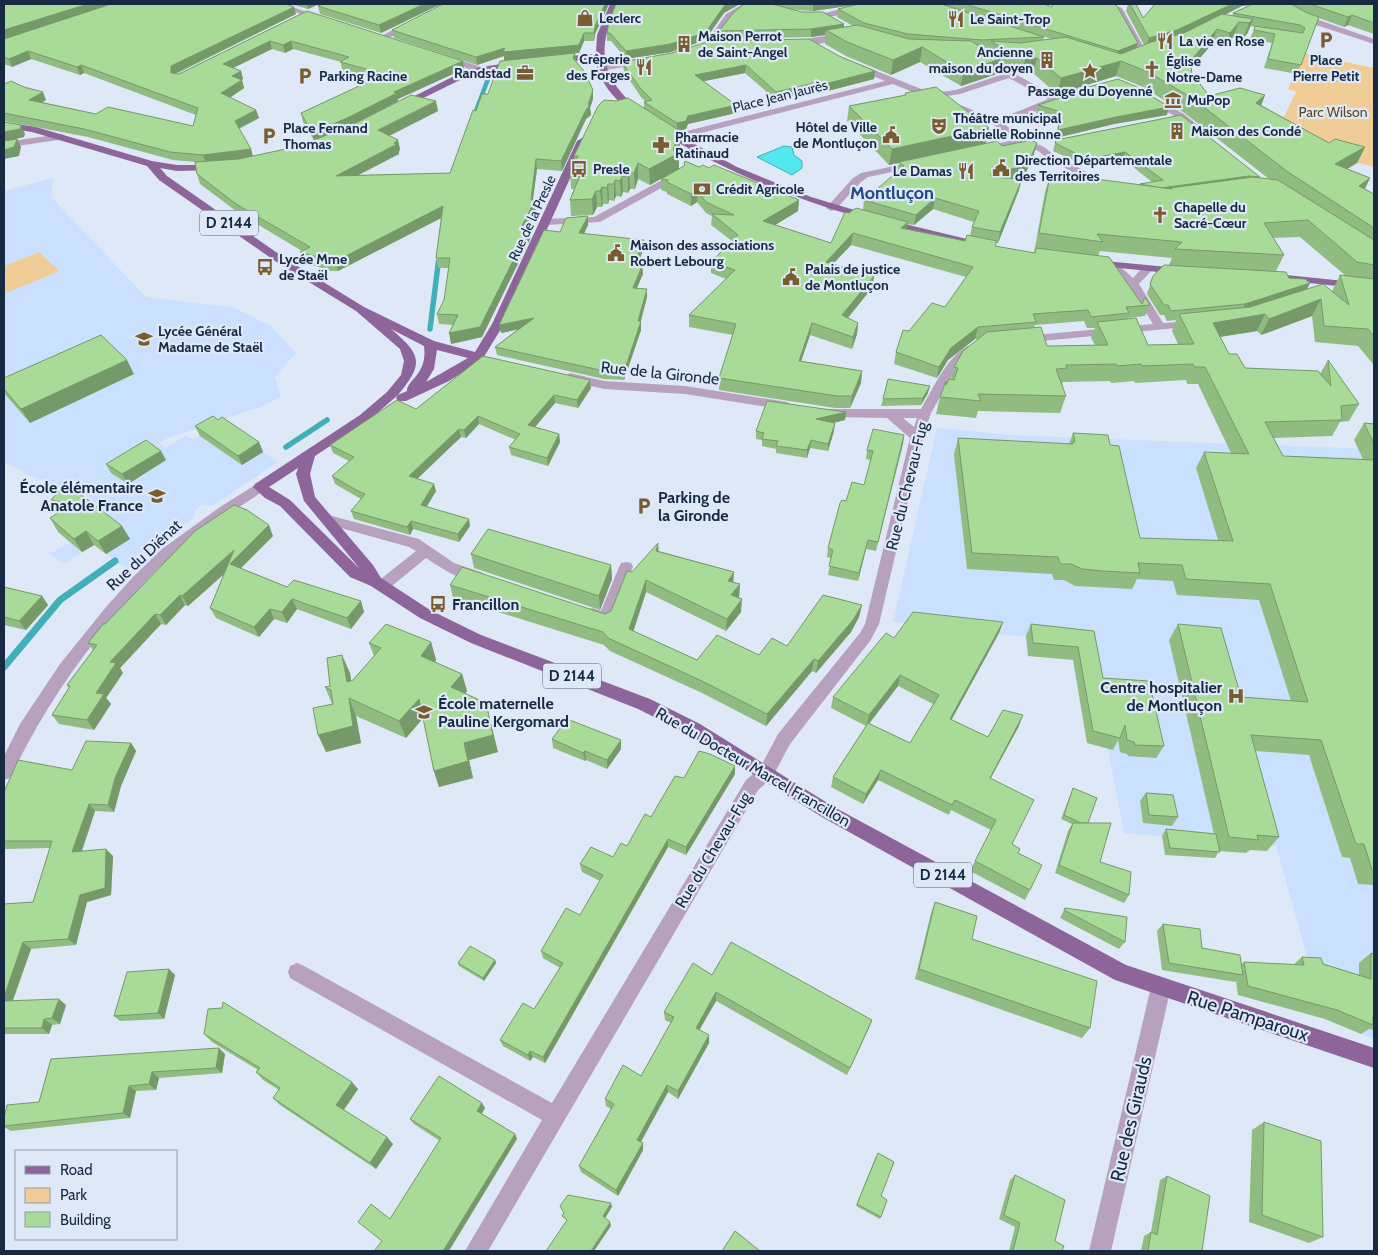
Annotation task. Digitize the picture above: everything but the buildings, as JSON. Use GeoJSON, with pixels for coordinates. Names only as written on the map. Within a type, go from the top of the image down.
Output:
{"type":"FeatureCollection","features":[{"type":"Feature","properties":{"kind":"main road"},"geometry":{"type":"LineString","coordinates":[[614,4],[604,20],[600,39],[599,56],[601,68],[622,100],[651,122],[674,137],[754,178],[831,208],[977,244]]}},
{"type":"Feature","properties":{"kind":"main road"},"geometry":{"type":"LineString","coordinates":[[547,60],[599,56]]}},
{"type":"Feature","properties":{"kind":"main road"},"geometry":{"type":"LineString","coordinates":[[394,110],[443,84],[481,70],[529,63]]}},
{"type":"Feature","properties":{"kind":"main road"},"geometry":{"type":"LineString","coordinates":[[609,106],[622,100]]}},
{"type":"Feature","properties":{"kind":"main road","name":"D 2144"},"geometry":{"type":"LineString","coordinates":[[4,125],[61,137],[150,164],[163,178],[282,261],[360,309],[430,344]]}},
{"type":"Feature","properties":{"kind":"main road","name":"D 2144"},"geometry":{"type":"LineString","coordinates":[[16,128],[21,133],[163,178]]}},
{"type":"Feature","properties":{"kind":"main road","name":"Rue de la Presle"},"geometry":{"type":"LineString","coordinates":[[478,357],[498,324],[587,130]]}},
{"type":"Feature","properties":{"kind":"main road"},"geometry":{"type":"LineString","coordinates":[[150,164],[177,168],[225,166]]}},
{"type":"Feature","properties":{"kind":"main road"},"geometry":{"type":"LineString","coordinates":[[175,186],[184,176],[206,168]]}},
{"type":"Feature","properties":{"kind":"main road"},"geometry":{"type":"LineString","coordinates":[[1082,261],[1189,272]]}},
{"type":"Feature","properties":{"kind":"main road"},"geometry":{"type":"LineString","coordinates":[[1278,278],[1374,286]]}},
{"type":"Feature","properties":{"kind":"main road","name":"Rue du Diénat"},"geometry":{"type":"LineString","coordinates":[[260,487],[364,418],[391,395],[407,376],[410,361],[405,347],[360,309]]}},
{"type":"Feature","properties":{"kind":"main road"},"geometry":{"type":"LineString","coordinates":[[430,344],[478,357]]}},
{"type":"Feature","properties":{"kind":"main road","name":"Rue du Diénat"},"geometry":{"type":"LineString","coordinates":[[364,418],[402,398],[418,384],[428,372],[432,353],[430,344]]}},
{"type":"Feature","properties":{"kind":"main road"},"geometry":{"type":"LineString","coordinates":[[402,398],[444,378],[478,357]]}},
{"type":"Feature","properties":{"kind":"main road","name":"Rue du Docteur Marcel Francillon"},"geometry":{"type":"LineString","coordinates":[[309,456],[303,474],[309,498],[379,584]]}},
{"type":"Feature","properties":{"kind":"main road","name":"Rue du Docteur Marcel Francillon"},"geometry":{"type":"LineString","coordinates":[[260,487],[285,503],[355,573],[379,584],[425,614],[476,639],[644,704],[694,729],[828,812],[1122,973]]}},
{"type":"Feature","properties":{"kind":"main road","name":"Rue Pamparoux"},"geometry":{"type":"LineString","coordinates":[[1122,973],[1374,1058]]}},
{"type":"Feature","properties":{"kind":"street"},"geometry":{"type":"LineString","coordinates":[[277,4],[336,23]]}},
{"type":"Feature","properties":{"kind":"street"},"geometry":{"type":"LineString","coordinates":[[709,45],[729,16],[748,4]]}},
{"type":"Feature","properties":{"kind":"street"},"geometry":{"type":"LineString","coordinates":[[811,42],[869,4]]}},
{"type":"Feature","properties":{"kind":"street"},"geometry":{"type":"LineString","coordinates":[[1106,4],[1119,10],[1138,55],[1154,50]]}},
{"type":"Feature","properties":{"kind":"street"},"geometry":{"type":"LineString","coordinates":[[1278,4],[1307,19],[1374,42]]}},
{"type":"Feature","properties":{"kind":"street"},"geometry":{"type":"LineString","coordinates":[[293,20],[322,7]]}},
{"type":"Feature","properties":{"kind":"street"},"geometry":{"type":"LineString","coordinates":[[802,16],[839,25]]}},
{"type":"Feature","properties":{"kind":"street"},"geometry":{"type":"LineString","coordinates":[[382,38],[416,21]]}},
{"type":"Feature","properties":{"kind":"street"},"geometry":{"type":"LineString","coordinates":[[373,35],[391,41]]}},
{"type":"Feature","properties":{"kind":"street"},"geometry":{"type":"LineString","coordinates":[[783,42],[811,42],[827,51]]}},
{"type":"Feature","properties":{"kind":"street"},"geometry":{"type":"LineString","coordinates":[[992,52],[971,52],[1008,75],[1055,99]]}},
{"type":"Feature","properties":{"kind":"street"},"geometry":{"type":"LineString","coordinates":[[437,56],[481,70]]}},
{"type":"Feature","properties":{"kind":"street"},"geometry":{"type":"LineString","coordinates":[[601,68],[654,60]]}},
{"type":"Feature","properties":{"kind":"street"},"geometry":{"type":"LineString","coordinates":[[851,64],[997,123],[1021,141],[1042,146],[1050,156],[1114,190]]}},
{"type":"Feature","properties":{"kind":"street"},"geometry":{"type":"LineString","coordinates":[[928,96],[957,92],[1008,75]]}},
{"type":"Feature","properties":{"kind":"street","name":"Place Jean Jaurès"},"geometry":{"type":"LineString","coordinates":[[674,137],[894,82]]}},
{"type":"Feature","properties":{"kind":"street"},"geometry":{"type":"LineString","coordinates":[[997,123],[1055,99],[1091,88]]}},
{"type":"Feature","properties":{"kind":"street"},"geometry":{"type":"LineString","coordinates":[[1138,91],[1182,117],[1205,136]]}},
{"type":"Feature","properties":{"kind":"street"},"geometry":{"type":"LineString","coordinates":[[1170,119],[1182,117]]}},
{"type":"Feature","properties":{"kind":"street"},"geometry":{"type":"LineString","coordinates":[[4,145],[61,137]]}},
{"type":"Feature","properties":{"kind":"street"},"geometry":{"type":"LineString","coordinates":[[969,153],[1021,141]]}},
{"type":"Feature","properties":{"kind":"street"},"geometry":{"type":"LineString","coordinates":[[831,208],[857,180],[865,175],[929,161]]}},
{"type":"Feature","properties":{"kind":"street"},"geometry":{"type":"LineString","coordinates":[[546,222],[596,220],[679,174]]}},
{"type":"Feature","properties":{"kind":"street"},"geometry":{"type":"LineString","coordinates":[[1112,265],[1133,284],[1160,327]]}},
{"type":"Feature","properties":{"kind":"street"},"geometry":{"type":"LineString","coordinates":[[1133,284],[1147,269]]}},
{"type":"Feature","properties":{"kind":"street"},"geometry":{"type":"LineString","coordinates":[[1312,296],[1318,289],[1318,280]]}},
{"type":"Feature","properties":{"kind":"street"},"geometry":{"type":"LineString","coordinates":[[1017,340],[1206,322]]}},
{"type":"Feature","properties":{"kind":"street","name":"Rue du Chevau-Fug"},"geometry":{"type":"LineString","coordinates":[[476,1251],[752,785],[766,773],[784,739],[865,637],[872,624],[917,437],[926,413],[953,364],[979,344],[988,343]]}},
{"type":"Feature","properties":{"kind":"street"},"geometry":{"type":"LineString","coordinates":[[478,357],[492,359]]}},
{"type":"Feature","properties":{"kind":"street","name":"Rue de la Gironde"},"geometry":{"type":"LineString","coordinates":[[556,374],[604,385],[685,390],[798,408]]}},
{"type":"Feature","properties":{"kind":"street"},"geometry":{"type":"LineString","coordinates":[[816,411],[835,414],[926,413]]}},
{"type":"Feature","properties":{"kind":"street"},"geometry":{"type":"LineString","coordinates":[[889,414],[917,437]]}},
{"type":"Feature","properties":{"kind":"street","name":"Rue du Diénat"},"geometry":{"type":"LineString","coordinates":[[4,773],[28,726],[53,685],[94,631],[127,593],[166,555],[216,516],[260,487]]}},
{"type":"Feature","properties":{"kind":"street"},"geometry":{"type":"LineString","coordinates":[[328,520],[414,543],[449,567],[495,582]]}},
{"type":"Feature","properties":{"kind":"street"},"geometry":{"type":"LineString","coordinates":[[379,584],[426,551]]}},
{"type":"Feature","properties":{"kind":"street"},"geometry":{"type":"LineString","coordinates":[[578,610],[605,619],[626,567]]}},
{"type":"Feature","properties":{"kind":"street"},"geometry":{"type":"LineString","coordinates":[[298,972],[556,1116]]}},
{"type":"Feature","properties":{"kind":"street","name":"Rue des Girauds"},"geometry":{"type":"LineString","coordinates":[[1100,1251],[1161,987]]}},
{"type":"Feature","properties":{"kind":"shaded area","name":"Lycée Général Madame de Staël"},"geometry":{"type":"Polygon","coordinates":[[[53,178],[51,197],[146,297],[232,307],[271,326],[296,353],[275,377],[281,397],[260,407],[166,439],[77,493],[28,475],[4,462],[4,191],[53,178]]]}},
{"type":"Feature","properties":{"kind":"shaded area","name":"École élémentaire Anatole France"},"geometry":{"type":"Polygon","coordinates":[[[226,427],[278,462],[214,505],[202,505],[195,510],[194,518],[174,531],[128,570],[94,545],[64,564],[50,554],[70,542],[58,532],[92,510],[93,500],[81,491],[160,444],[166,448],[186,435],[192,439],[226,427]]]}},
{"type":"Feature","properties":{"kind":"shaded area","name":"Centre hospitalier de Montluçon"},"geometry":{"type":"Polygon","coordinates":[[[937,428],[1011,435],[1371,449],[1374,453],[1374,1039],[1325,1019],[1276,846],[1124,833],[1088,644],[893,622],[937,428]]]}},
{"type":"Feature","properties":{"kind":"green space","name":"Parc Wilson"},"geometry":{"type":"Polygon","coordinates":[[[1303,53],[1374,68],[1374,167],[1328,155],[1283,119],[1296,92],[1288,89],[1303,53]]]}},
{"type":"Feature","properties":{"kind":"green space"},"geometry":{"type":"Polygon","coordinates":[[[39,252],[59,271],[4,294],[4,266],[39,252]]]}},
{"type":"Feature","properties":{"kind":"water"},"geometry":{"type":"Polygon","coordinates":[[[784,146],[792,147],[794,155],[802,161],[802,168],[792,175],[757,157],[784,146]]]}},
{"type":"Feature","properties":{"kind":"waterway"},"geometry":{"type":"LineString","coordinates":[[473,119],[491,71]]}},
{"type":"Feature","properties":{"kind":"waterway"},"geometry":{"type":"LineString","coordinates":[[430,329],[439,257]]}},
{"type":"Feature","properties":{"kind":"waterway"},"geometry":{"type":"LineString","coordinates":[[286,447],[327,420]]}},
{"type":"Feature","properties":{"kind":"waterway"},"geometry":{"type":"LineString","coordinates":[[4,667],[60,600],[115,561]]}},
{"type":"Feature","properties":{"kind":"place","name":"Leclerc"},"geometry":{"type":"Point","coordinates":[585,18]}},
{"type":"Feature","properties":{"kind":"place","name":"Le Saint-Trop"},"geometry":{"type":"Point","coordinates":[956,19]}},
{"type":"Feature","properties":{"kind":"place","name":"Place Pierre Petit"},"geometry":{"type":"Point","coordinates":[1326,40]}},
{"type":"Feature","properties":{"kind":"place","name":"La vie en Rose"},"geometry":{"type":"Point","coordinates":[1165,41]}},
{"type":"Feature","properties":{"kind":"place","name":"Maison Perrot de Saint-Angel"},"geometry":{"type":"Point","coordinates":[684,44]}},
{"type":"Feature","properties":{"kind":"place","name":"Ancienne maison du doyen"},"geometry":{"type":"Point","coordinates":[1047,60]}},
{"type":"Feature","properties":{"kind":"place","name":"Crêperie des Forges"},"geometry":{"type":"Point","coordinates":[644,67]}},
{"type":"Feature","properties":{"kind":"place","name":"Église Notre-Dame"},"geometry":{"type":"Point","coordinates":[1152,69]}},
{"type":"Feature","properties":{"kind":"place","name":"Passage du Doyenné"},"geometry":{"type":"Point","coordinates":[1090,71]}},
{"type":"Feature","properties":{"kind":"place","name":"Randstad"},"geometry":{"type":"Point","coordinates":[525,73]}},
{"type":"Feature","properties":{"kind":"place","name":"Parking Racine"},"geometry":{"type":"Point","coordinates":[305,76]}},
{"type":"Feature","properties":{"kind":"place","name":"MuPop"},"geometry":{"type":"Point","coordinates":[1173,100]}},
{"type":"Feature","properties":{"kind":"place","name":"Théâtre municipal Gabrielle Robinne"},"geometry":{"type":"Point","coordinates":[939,126]}},
{"type":"Feature","properties":{"kind":"place","name":"Maison des Condé"},"geometry":{"type":"Point","coordinates":[1177,131]}},
{"type":"Feature","properties":{"kind":"place","name":"Hôtel de Ville de Montluçon"},"geometry":{"type":"Point","coordinates":[891,135]}},
{"type":"Feature","properties":{"kind":"place","name":"Place Fernand Thomas"},"geometry":{"type":"Point","coordinates":[269,136]}},
{"type":"Feature","properties":{"kind":"place","name":"Pharmacie Ratinaud"},"geometry":{"type":"Point","coordinates":[661,145]}},
{"type":"Feature","properties":{"kind":"place","name":"Direction Départementale des Territoires"},"geometry":{"type":"Point","coordinates":[1001,168]}},
{"type":"Feature","properties":{"kind":"place","name":"Presle"},"geometry":{"type":"Point","coordinates":[579,169]}},
{"type":"Feature","properties":{"kind":"place","name":"Le Damas"},"geometry":{"type":"Point","coordinates":[966,171]}},
{"type":"Feature","properties":{"kind":"place","name":"Crédit Agricole"},"geometry":{"type":"Point","coordinates":[702,189]}},
{"type":"Feature","properties":{"kind":"place","name":"Chapelle du Sacré-Cœur"},"geometry":{"type":"Point","coordinates":[1160,215]}},
{"type":"Feature","properties":{"kind":"place","name":"Maison des associations Robert Lebourg"},"geometry":{"type":"Point","coordinates":[616,253]}},
{"type":"Feature","properties":{"kind":"place","name":"Lycée Mme de Staël"},"geometry":{"type":"Point","coordinates":[265,267]}},
{"type":"Feature","properties":{"kind":"place","name":"Palais de justice de Montluçon"},"geometry":{"type":"Point","coordinates":[791,277]}},
{"type":"Feature","properties":{"kind":"place","name":"Lycée Général Madame de Staël"},"geometry":{"type":"Point","coordinates":[144,339]}},
{"type":"Feature","properties":{"kind":"place","name":"École élémentaire Anatole France"},"geometry":{"type":"Point","coordinates":[157,496]}},
{"type":"Feature","properties":{"kind":"place","name":"Parking de la Gironde"},"geometry":{"type":"Point","coordinates":[644,506]}},
{"type":"Feature","properties":{"kind":"place","name":"Francillon"},"geometry":{"type":"Point","coordinates":[438,604]}},
{"type":"Feature","properties":{"kind":"place","name":"Centre hospitalier de Montluçon"},"geometry":{"type":"Point","coordinates":[1236,696]}},
{"type":"Feature","properties":{"kind":"place","name":"École maternelle Pauline Kergomard"},"geometry":{"type":"Point","coordinates":[424,712]}},
{"type":"Feature","properties":{"kind":"district","name":"Montluçon"},"geometry":{"type":"Point","coordinates":[892,193]}}]}
